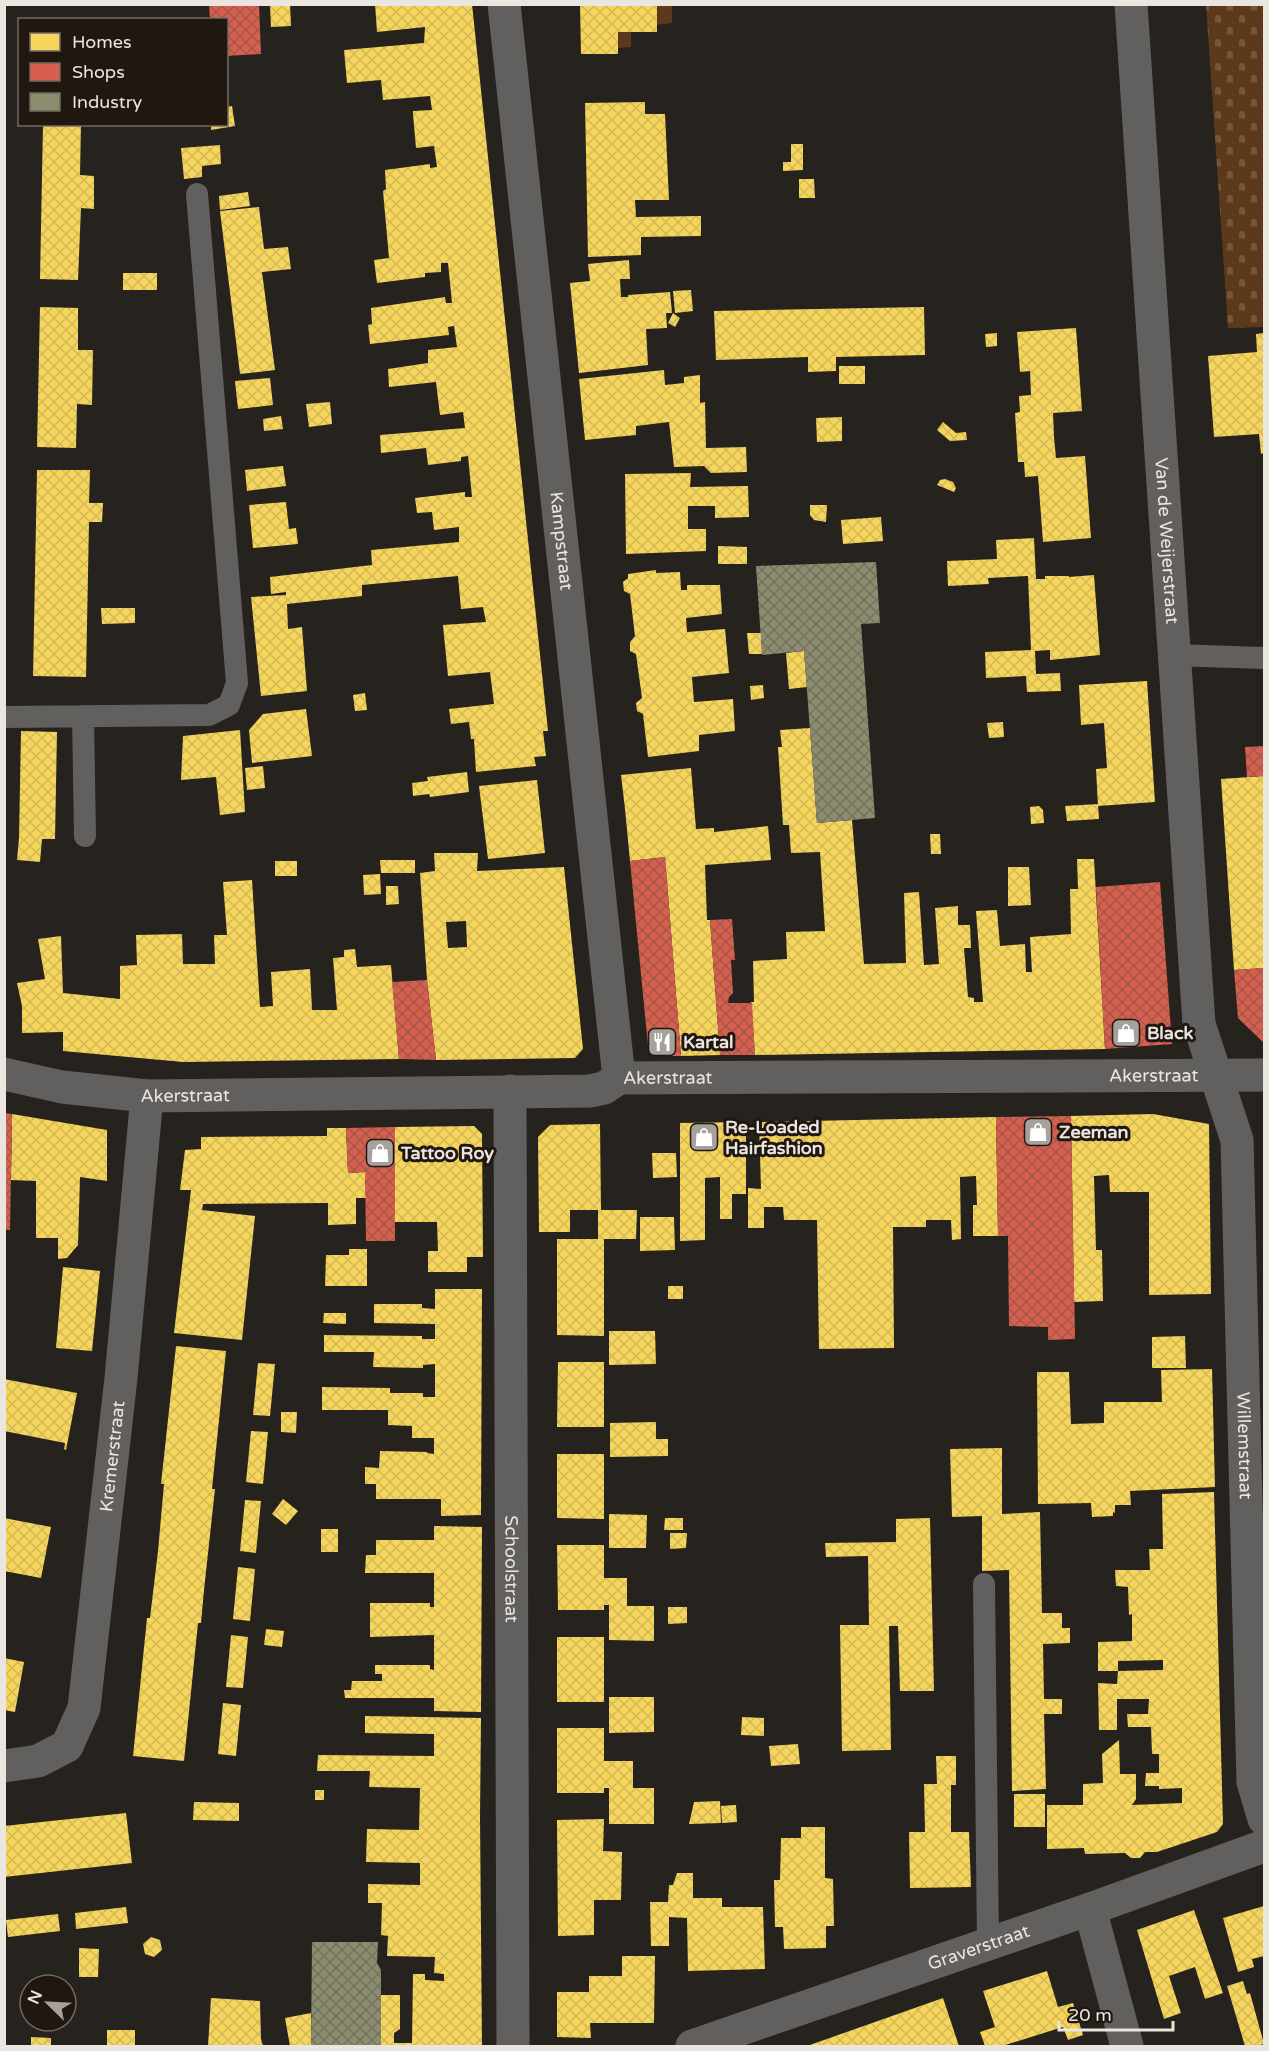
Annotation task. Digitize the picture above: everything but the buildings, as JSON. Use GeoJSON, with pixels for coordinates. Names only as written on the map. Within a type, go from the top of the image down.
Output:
{"type":"FeatureCollection","features":[{"type":"Feature","properties":{"kind":"street","name":"Kampstraat"},"geometry":{"type":"LineString","coordinates":[[504,4],[619,1078]]}},
{"type":"Feature","properties":{"kind":"street","name":"Van de Weijerstraat"},"geometry":{"type":"LineString","coordinates":[[1131,4],[1199,1024],[1217,1076]]}},
{"type":"Feature","properties":{"kind":"street","name":"Akerstraat"},"geometry":{"type":"LineString","coordinates":[[4,1074],[62,1087],[147,1096],[590,1091],[604,1088],[619,1078],[1264,1075]]}},
{"type":"Feature","properties":{"kind":"street","name":"Willemstraat"},"geometry":{"type":"LineString","coordinates":[[1217,1076],[1236,1140],[1252,1782],[1264,1819]]}},
{"type":"Feature","properties":{"kind":"street","name":"Schoolstraat"},"geometry":{"type":"LineString","coordinates":[[510,1091],[513,2046]]}},
{"type":"Feature","properties":{"kind":"street","name":"Kremerstraat"},"geometry":{"type":"LineString","coordinates":[[4,1766],[38,1761],[67,1746],[84,1708],[121,1378],[147,1096]]}},
{"type":"Feature","properties":{"kind":"street","name":"Graverstraat"},"geometry":{"type":"LineString","coordinates":[[692,2046],[1090,1910],[1264,1846]]}},
{"type":"Feature","properties":{"kind":"street"},"geometry":{"type":"LineString","coordinates":[[1090,1910],[1127,2046]]}},
{"type":"Feature","properties":{"kind":"lane"},"geometry":{"type":"LineString","coordinates":[[4,717],[209,715],[229,705],[237,683],[197,194]]}},
{"type":"Feature","properties":{"kind":"lane"},"geometry":{"type":"LineString","coordinates":[[1173,655],[1264,658]]}},
{"type":"Feature","properties":{"kind":"lane"},"geometry":{"type":"LineString","coordinates":[[83,716],[85,836]]}},
{"type":"Feature","properties":{"kind":"lane"},"geometry":{"type":"LineString","coordinates":[[984,1584],[988,1945]]}},
{"type":"Feature","properties":{"kind":"green space"},"geometry":{"type":"Polygon","coordinates":[[[586,5],[672,5],[672,23],[631,28],[631,47],[587,50],[586,5]]]}},
{"type":"Feature","properties":{"kind":"green space"},"geometry":{"type":"Polygon","coordinates":[[[1206,5],[1264,5],[1264,327],[1228,328],[1206,5]]]}},
{"type":"Feature","properties":{"kind":"place","name":"Black"},"geometry":{"type":"Point","coordinates":[1126,1033]}},
{"type":"Feature","properties":{"kind":"place","name":"Kartal"},"geometry":{"type":"Point","coordinates":[662,1042]}},
{"type":"Feature","properties":{"kind":"place","name":"Zeeman"},"geometry":{"type":"Point","coordinates":[1038,1132]}},
{"type":"Feature","properties":{"kind":"place","name":"Re-Loaded Hairfashion"},"geometry":{"type":"Point","coordinates":[704,1137]}},
{"type":"Feature","properties":{"kind":"place","name":"Tattoo Roy"},"geometry":{"type":"Point","coordinates":[380,1153]}}]}
